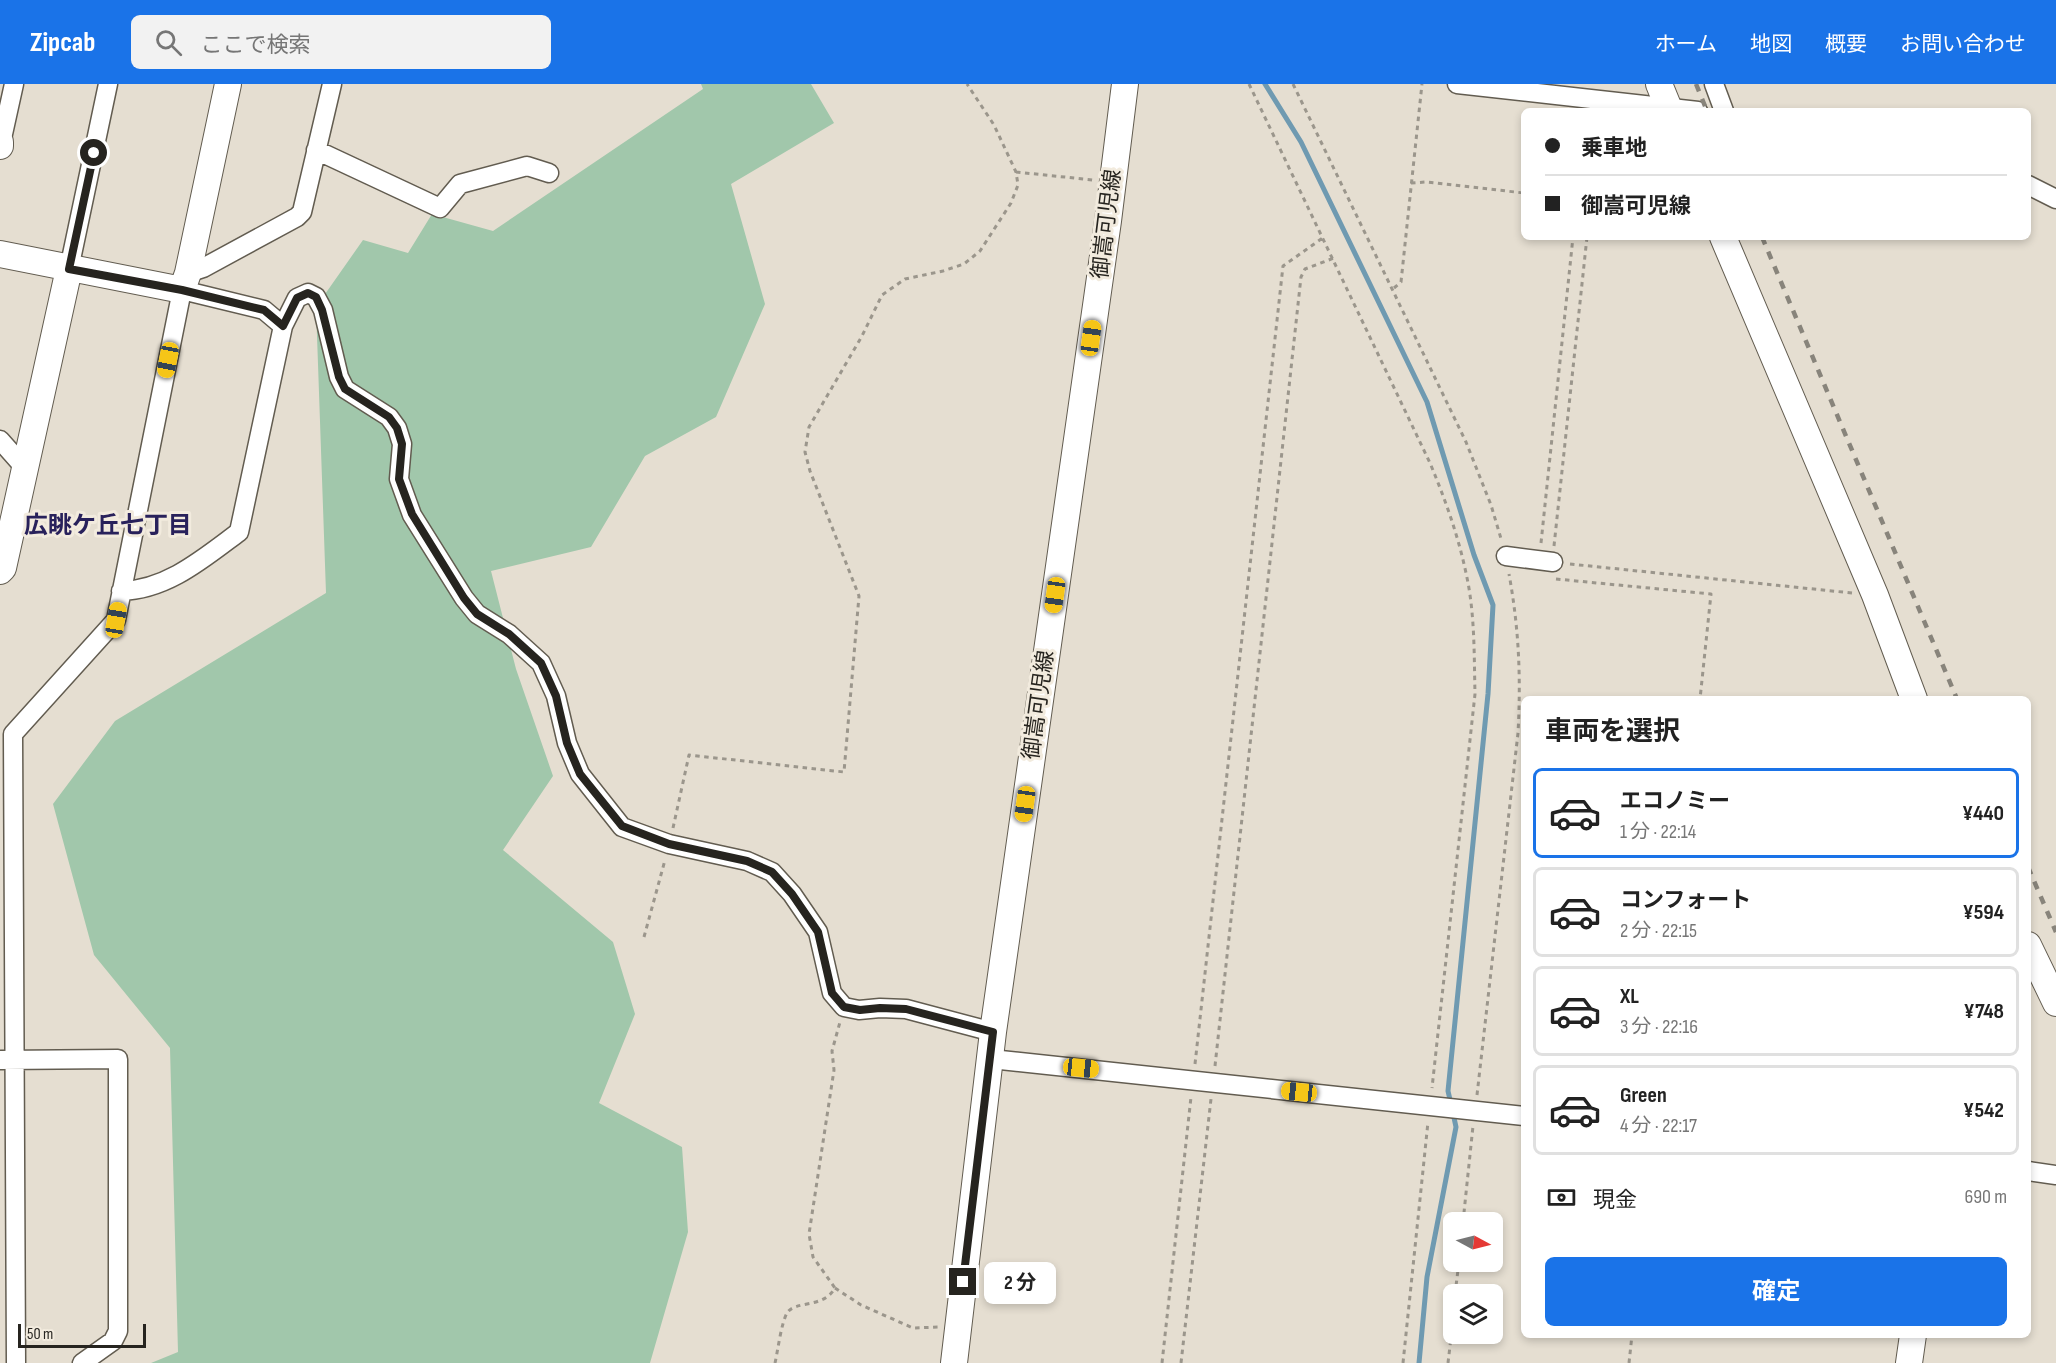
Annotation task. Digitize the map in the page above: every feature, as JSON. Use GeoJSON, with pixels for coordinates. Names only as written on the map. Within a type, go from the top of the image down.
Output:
{"type":"FeatureCollection","features":[{"type":"Feature","properties":{"kind":"main road"},"geometry":{"type":"LineString","coordinates":[[0,254],[69,269],[185,281],[228,84]]}},
{"type":"Feature","properties":{"kind":"main road","name":"御嵩可児線"},"geometry":{"type":"LineString","coordinates":[[954,1363],[993,1032],[1125,84]]}},
{"type":"Feature","properties":{"kind":"main road"},"geometry":{"type":"LineString","coordinates":[[1724,240],[1875,595],[1913,696]]}},
{"type":"Feature","properties":{"kind":"main road"},"geometry":{"type":"LineString","coordinates":[[0,571],[3,568],[69,269]]}},
{"type":"Feature","properties":{"kind":"main road"},"geometry":{"type":"LineString","coordinates":[[2031,951],[2056,1003]]}},
{"type":"Feature","properties":{"kind":"main road"},"geometry":{"type":"LineString","coordinates":[[1910,1363],[1913,1338]]}},
{"type":"Feature","properties":{"kind":"street"},"geometry":{"type":"LineString","coordinates":[[0,144],[14,84]]}},
{"type":"Feature","properties":{"kind":"street"},"geometry":{"type":"LineString","coordinates":[[69,269],[108,84]]}},
{"type":"Feature","properties":{"kind":"street"},"geometry":{"type":"LineString","coordinates":[[16,1363],[7,1060],[6,732],[116,620],[185,281],[202,268],[297,217],[302,212],[332,84]]}},
{"type":"Feature","properties":{"kind":"street"},"geometry":{"type":"LineString","coordinates":[[1457,84],[1665,100],[1689,108]]}},
{"type":"Feature","properties":{"kind":"street"},"geometry":{"type":"LineString","coordinates":[[1714,84],[1723,108]]}},
{"type":"Feature","properties":{"kind":"street"},"geometry":{"type":"LineString","coordinates":[[316,150],[440,208],[460,184],[527,166],[549,173]]}},
{"type":"Feature","properties":{"kind":"street"},"geometry":{"type":"LineString","coordinates":[[2031,186],[2056,199]]}},
{"type":"Feature","properties":{"kind":"street"},"geometry":{"type":"LineString","coordinates":[[185,281],[264,310],[283,326]]}},
{"type":"Feature","properties":{"kind":"street"},"geometry":{"type":"LineString","coordinates":[[121,591],[136,590],[186,572],[239,532],[283,326],[297,298],[308,293],[316,297],[322,310],[339,377],[345,389],[389,417],[397,428],[402,444],[399,479],[412,514],[464,598],[477,614],[509,634],[541,663],[556,696],[567,743],[580,774],[622,826],[669,844],[762,866],[782,880],[818,932],[832,993],[844,1007],[860,1010],[906,1009],[993,1032]]}},
{"type":"Feature","properties":{"kind":"street"},"geometry":{"type":"LineString","coordinates":[[0,440],[24,467]]}},
{"type":"Feature","properties":{"kind":"street"},"geometry":{"type":"LineString","coordinates":[[1506,556],[1546,567]]}},
{"type":"Feature","properties":{"kind":"street"},"geometry":{"type":"LineString","coordinates":[[7,1060],[118,1059],[118,1331],[113,1341],[82,1363]]}},
{"type":"Feature","properties":{"kind":"street"},"geometry":{"type":"LineString","coordinates":[[991,1059],[1521,1116]]}},
{"type":"Feature","properties":{"kind":"street"},"geometry":{"type":"LineString","coordinates":[[2031,1171],[2056,1175]]}},
{"type":"Feature","properties":{"kind":"path"},"geometry":{"type":"LineString","coordinates":[[644,937],[669,844],[689,755],[844,772],[859,596],[810,471],[805,452],[809,427],[862,336],[882,295],[905,279],[943,272],[963,264],[980,251],[1011,204],[1018,184],[1016,172],[994,125],[968,84]]}},
{"type":"Feature","properties":{"kind":"path"},"geometry":{"type":"LineString","coordinates":[[1249,84],[1430,463],[1452,519],[1467,575],[1474,634],[1475,694],[1403,1363]]}},
{"type":"Feature","properties":{"kind":"path"},"geometry":{"type":"LineString","coordinates":[[1293,84],[1466,442],[1491,505],[1506,556],[1517,617],[1521,678],[1518,732],[1464,1212]]}},
{"type":"Feature","properties":{"kind":"path"},"geometry":{"type":"LineString","coordinates":[[1393,289],[1401,282],[1422,84]]}},
{"type":"Feature","properties":{"kind":"path"},"geometry":{"type":"LineString","coordinates":[[1016,172],[1112,182]]}},
{"type":"Feature","properties":{"kind":"path"},"geometry":{"type":"LineString","coordinates":[[1411,183],[1426,182],[1521,193]]}},
{"type":"Feature","properties":{"kind":"path"},"geometry":{"type":"LineString","coordinates":[[1162,1363],[1283,266],[1324,237]]}},
{"type":"Feature","properties":{"kind":"path"},"geometry":{"type":"LineString","coordinates":[[1546,567],[1573,240]]}},
{"type":"Feature","properties":{"kind":"path"},"geometry":{"type":"LineString","coordinates":[[1546,567],[1587,240]]}},
{"type":"Feature","properties":{"kind":"path"},"geometry":{"type":"LineString","coordinates":[[1181,1363],[1301,277],[1305,269],[1334,258]]}},
{"type":"Feature","properties":{"kind":"path"},"geometry":{"type":"LineString","coordinates":[[1546,567],[1875,595]]}},
{"type":"Feature","properties":{"kind":"path"},"geometry":{"type":"LineString","coordinates":[[1546,567],[1711,594],[1700,696]]}},
{"type":"Feature","properties":{"kind":"path"},"geometry":{"type":"LineString","coordinates":[[844,1007],[832,1051],[834,1070],[809,1234],[813,1257],[835,1288],[861,1305],[913,1328],[958,1325]]}},
{"type":"Feature","properties":{"kind":"path"},"geometry":{"type":"LineString","coordinates":[[775,1363],[787,1313],[794,1307],[820,1301],[835,1288]]}},
{"type":"Feature","properties":{"kind":"path"},"geometry":{"type":"LineString","coordinates":[[1629,1363],[1632,1338]]}},
{"type":"Feature","properties":{"kind":"path"},"geometry":{"type":"LineString","coordinates":[[1448,1363],[1450,1344]]}},
{"type":"Feature","properties":{"kind":"green space"},"geometry":{"type":"Polygon","coordinates":[[[701,84],[811,84],[834,123],[731,184],[765,304],[716,417],[645,456],[591,547],[491,571],[516,669],[553,776],[503,850],[613,942],[635,1014],[599,1103],[682,1147],[688,1232],[650,1363],[151,1363],[178,1352],[170,1048],[94,955],[53,804],[115,721],[326,593],[316,307],[363,240],[408,253],[432,214],[493,231],[703,89],[701,84]]]}},
{"type":"Feature","properties":{"kind":"waterway"},"geometry":{"type":"LineString","coordinates":[[1265,84],[1301,142],[1427,402],[1474,555],[1493,605],[1488,694],[1448,1091],[1451,1104]]}},
{"type":"Feature","properties":{"kind":"waterway"},"geometry":{"type":"LineString","coordinates":[[1419,1363],[1427,1277],[1456,1127],[1453,1113]]}},
{"type":"Feature","properties":{"kind":"railway"},"geometry":{"type":"LineString","coordinates":[[1696,84],[1706,108]]}},
{"type":"Feature","properties":{"kind":"railway"},"geometry":{"type":"LineString","coordinates":[[1763,240],[1956,696]]}},
{"type":"Feature","properties":{"kind":"railway"},"geometry":{"type":"LineString","coordinates":[[2031,874],[2056,932]]}},
{"type":"Feature","properties":{"kind":"district","name":"広眺ケ丘七丁目"},"geometry":{"type":"Point","coordinates":[108,525]}},
{"type":"Feature","properties":{"kind":"route"},"geometry":{"type":"LineString","coordinates":[[94,153],[69,269],[182,290],[264,310],[283,326],[297,298],[308,293],[316,297],[322,310],[339,377],[345,389],[389,417],[397,428],[402,444],[399,479],[412,514],[464,598],[477,614],[509,634],[541,663],[556,696],[567,743],[580,774],[622,826],[669,844],[762,866],[782,880],[818,932],[832,993],[844,1007],[860,1010],[906,1009],[993,1032],[963,1282]]}}]}
